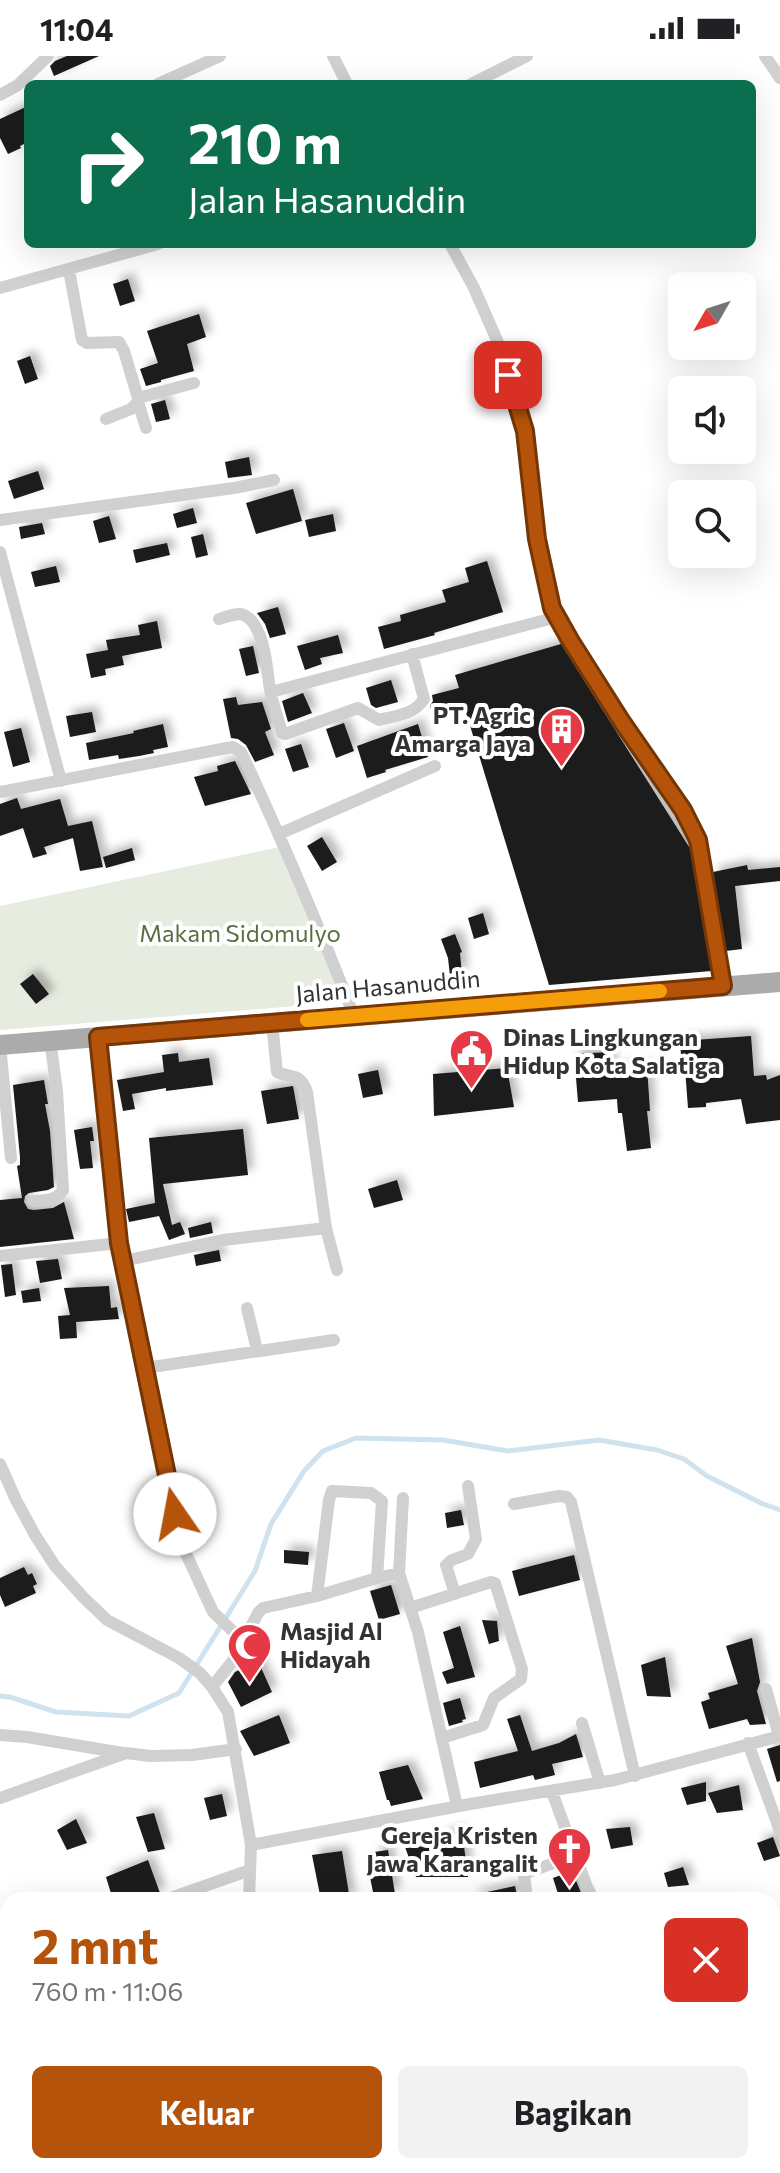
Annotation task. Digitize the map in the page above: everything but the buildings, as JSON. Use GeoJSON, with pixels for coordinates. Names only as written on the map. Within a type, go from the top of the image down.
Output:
{"type":"FeatureCollection","features":[{"type":"Feature","properties":{"kind":"main road","name":"Jalan Hasanuddin"},"geometry":{"type":"LineString","coordinates":[[0,1045],[780,982]]}},
{"type":"Feature","properties":{"kind":"street"},"geometry":{"type":"LineString","coordinates":[[0,95],[18,85],[48,56]]}},
{"type":"Feature","properties":{"kind":"street"},"geometry":{"type":"LineString","coordinates":[[167,80],[220,56]]}},
{"type":"Feature","properties":{"kind":"street"},"geometry":{"type":"LineString","coordinates":[[333,56],[345,80]]}},
{"type":"Feature","properties":{"kind":"street"},"geometry":{"type":"LineString","coordinates":[[479,80],[527,56]]}},
{"type":"Feature","properties":{"kind":"street"},"geometry":{"type":"LineString","coordinates":[[765,56],[780,78]]}},
{"type":"Feature","properties":{"kind":"street"},"geometry":{"type":"LineString","coordinates":[[0,288],[144,248]]}},
{"type":"Feature","properties":{"kind":"street"},"geometry":{"type":"LineString","coordinates":[[452,248],[500,347],[525,431],[537,539],[552,608],[622,722],[683,810],[698,840],[723,986]]}},
{"type":"Feature","properties":{"kind":"street"},"geometry":{"type":"LineString","coordinates":[[69,270],[82,340],[87,343],[119,342],[146,428]]}},
{"type":"Feature","properties":{"kind":"street"},"geometry":{"type":"LineString","coordinates":[[106,419],[131,409],[138,400],[194,383]]}},
{"type":"Feature","properties":{"kind":"street"},"geometry":{"type":"LineString","coordinates":[[0,520],[274,480]]}},
{"type":"Feature","properties":{"kind":"street"},"geometry":{"type":"LineString","coordinates":[[1,561],[61,781]]}},
{"type":"Feature","properties":{"kind":"street"},"geometry":{"type":"LineString","coordinates":[[219,619],[243,615],[257,632],[268,661],[271,692],[282,733],[285,734],[358,708],[379,720],[418,707],[424,699],[412,654]]}},
{"type":"Feature","properties":{"kind":"street"},"geometry":{"type":"LineString","coordinates":[[271,692],[557,617]]}},
{"type":"Feature","properties":{"kind":"street"},"geometry":{"type":"LineString","coordinates":[[0,792],[233,747],[241,752],[308,900],[354,1016]]}},
{"type":"Feature","properties":{"kind":"street"},"geometry":{"type":"LineString","coordinates":[[279,834],[435,766]]}},
{"type":"Feature","properties":{"kind":"street"},"geometry":{"type":"LineString","coordinates":[[272,1023],[277,1072],[298,1078],[307,1092],[326,1228],[337,1270]]}},
{"type":"Feature","properties":{"kind":"street"},"geometry":{"type":"LineString","coordinates":[[98,1037],[119,1243],[181,1543],[213,1612],[245,1643]]}},
{"type":"Feature","properties":{"kind":"street"},"geometry":{"type":"LineString","coordinates":[[33,1201],[53,1199],[63,1190],[57,1091],[50,1040]]}},
{"type":"Feature","properties":{"kind":"street"},"geometry":{"type":"LineString","coordinates":[[0,1045],[11,1158]]}},
{"type":"Feature","properties":{"kind":"street"},"geometry":{"type":"LineString","coordinates":[[123,1261],[223,1240],[326,1228]]}},
{"type":"Feature","properties":{"kind":"street"},"geometry":{"type":"LineString","coordinates":[[0,1256],[119,1243]]}},
{"type":"Feature","properties":{"kind":"street"},"geometry":{"type":"LineString","coordinates":[[247,1308],[257,1350]]}},
{"type":"Feature","properties":{"kind":"street"},"geometry":{"type":"LineString","coordinates":[[145,1368],[334,1340]]}},
{"type":"Feature","properties":{"kind":"street"},"geometry":{"type":"LineString","coordinates":[[0,1464],[35,1535],[55,1566],[83,1597],[107,1620],[179,1658],[200,1673],[228,1712],[251,1845],[249,1892]]}},
{"type":"Feature","properties":{"kind":"street"},"geometry":{"type":"LineString","coordinates":[[455,1594],[446,1565],[468,1554],[476,1539],[468,1486]]}},
{"type":"Feature","properties":{"kind":"street"},"geometry":{"type":"LineString","coordinates":[[317,1596],[332,1491],[371,1493],[382,1501],[377,1578]]}},
{"type":"Feature","properties":{"kind":"street"},"geometry":{"type":"LineString","coordinates":[[514,1504],[559,1496],[567,1497],[571,1502],[635,1776]]}},
{"type":"Feature","properties":{"kind":"street"},"geometry":{"type":"LineString","coordinates":[[403,1498],[399,1573],[418,1632],[457,1806]]}},
{"type":"Feature","properties":{"kind":"street"},"geometry":{"type":"LineString","coordinates":[[212,1687],[245,1643],[263,1608],[399,1573]]}},
{"type":"Feature","properties":{"kind":"street"},"geometry":{"type":"LineString","coordinates":[[410,1608],[495,1583],[522,1669],[521,1679],[494,1698],[483,1725],[442,1738]]}},
{"type":"Feature","properties":{"kind":"street"},"geometry":{"type":"LineString","coordinates":[[251,1845],[635,1776],[780,1736],[766,1689]]}},
{"type":"Feature","properties":{"kind":"street"},"geometry":{"type":"LineString","coordinates":[[582,1723],[600,1783]]}},
{"type":"Feature","properties":{"kind":"street"},"geometry":{"type":"LineString","coordinates":[[0,1735],[150,1756],[192,1755],[236,1749]]}},
{"type":"Feature","properties":{"kind":"street"},"geometry":{"type":"LineString","coordinates":[[748,1743],[780,1831]]}},
{"type":"Feature","properties":{"kind":"street"},"geometry":{"type":"LineString","coordinates":[[0,1798],[126,1753]]}},
{"type":"Feature","properties":{"kind":"street"},"geometry":{"type":"LineString","coordinates":[[552,1792],[591,1892]]}},
{"type":"Feature","properties":{"kind":"street"},"geometry":{"type":"LineString","coordinates":[[526,1892],[524,1874],[575,1855]]}},
{"type":"Feature","properties":{"kind":"street"},"geometry":{"type":"LineString","coordinates":[[188,1892],[250,1870]]}},
{"type":"Feature","properties":{"kind":"green space","name":"Makam Sidomulyo"},"geometry":{"type":"Polygon","coordinates":[[[285,846],[347,1002],[0,1030],[0,906],[285,846]]]}},
{"type":"Feature","properties":{"kind":"waterway"},"geometry":{"type":"LineString","coordinates":[[0,1696],[56,1712],[129,1716],[179,1693],[255,1571],[271,1524],[304,1471],[323,1451],[356,1438],[443,1440],[508,1451],[599,1440],[657,1450],[684,1459],[707,1476],[780,1510]]}},
{"type":"Feature","properties":{"kind":"slow traffic"},"geometry":{"type":"LineString","coordinates":[[307,1020],[660,991]]}},
{"type":"Feature","properties":{"kind":"place","name":"PT. Agric Amarga Jaya"},"geometry":{"type":"Point","coordinates":[562,769]}},
{"type":"Feature","properties":{"kind":"place","name":"Dinas Lingkungan Hidup Kota Salatiga"},"geometry":{"type":"Point","coordinates":[472,1091]}},
{"type":"Feature","properties":{"kind":"place","name":"Masjid Al Hidayah"},"geometry":{"type":"Point","coordinates":[249,1685]}},
{"type":"Feature","properties":{"kind":"place","name":"Gereja Kristen Jawa Karangalit"},"geometry":{"type":"Point","coordinates":[569,1889]}},
{"type":"Feature","properties":{"kind":"route"},"geometry":{"type":"LineString","coordinates":[[175,1514],[119,1243],[98,1037],[723,986],[698,840],[683,810],[622,722],[552,608],[537,539],[525,431],[508,375]]}}]}
